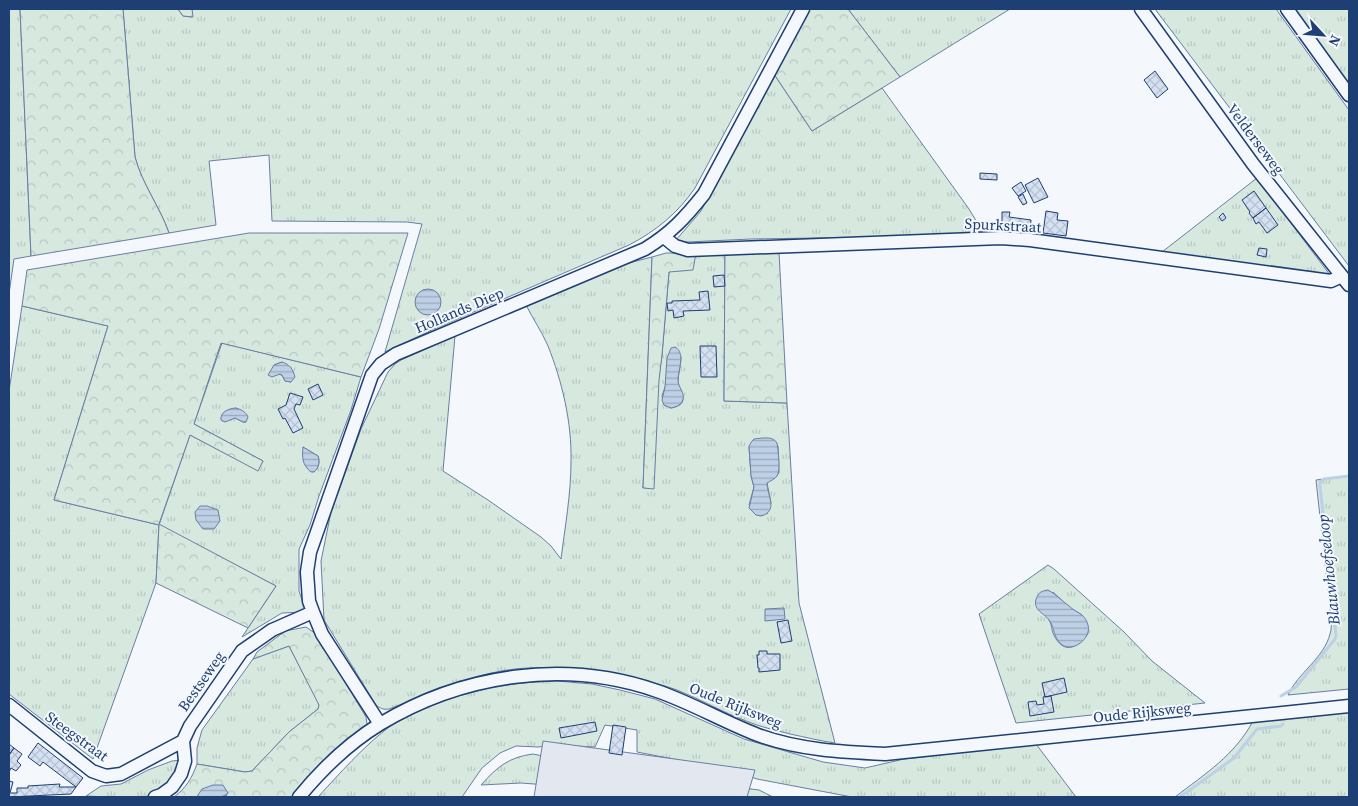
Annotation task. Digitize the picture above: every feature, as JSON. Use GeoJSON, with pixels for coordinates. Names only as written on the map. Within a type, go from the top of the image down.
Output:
{"type":"FeatureCollection","features":[{"type":"Feature","properties":{"kind":"street","name":"Hollands Diep"},"geometry":{"type":"LineString","coordinates":[[380,724],[322,634],[310,601],[307,572],[310,552],[372,376],[381,364],[396,354],[645,249],[664,237],[688,215],[704,194],[803,9]]}},
{"type":"Feature","properties":{"kind":"street","name":"Velderseweg"},"geometry":{"type":"LineString","coordinates":[[1141,9],[1252,164],[1346,281]]}},
{"type":"Feature","properties":{"kind":"street"},"geometry":{"type":"LineString","coordinates":[[1287,9],[1349,95]]}},
{"type":"Feature","properties":{"kind":"street","name":"Spurkstraat"},"geometry":{"type":"LineString","coordinates":[[664,237],[675,246],[688,250],[1001,238],[1030,240],[1332,281],[1346,281]]}},
{"type":"Feature","properties":{"kind":"street","name":"Bestseweg"},"geometry":{"type":"LineString","coordinates":[[155,797],[162,795],[172,787],[181,774],[185,761],[183,741],[190,726],[242,651],[272,630],[313,612]]}},
{"type":"Feature","properties":{"kind":"street","name":"Oude Rijksweg"},"geometry":{"type":"LineString","coordinates":[[299,797],[350,746],[380,724],[410,708],[455,689],[499,679],[552,674],[600,677],[628,682],[657,691],[695,706],[742,729],[775,740],[818,749],[885,754],[1349,706]]}},
{"type":"Feature","properties":{"kind":"street","name":"Steegstraat"},"geometry":{"type":"LineString","coordinates":[[9,705],[92,771],[106,776],[121,774],[183,741]]}},
{"type":"Feature","properties":{"kind":"green space"},"geometry":{"type":"Polygon","coordinates":[[[9,9],[20,9],[31,256],[14,259],[9,294],[9,9]]]}},
{"type":"Feature","properties":{"kind":"green space"},"geometry":{"type":"Polygon","coordinates":[[[20,9],[123,9],[135,157],[142,177],[169,233],[31,256],[20,9]]]}},
{"type":"Feature","properties":{"kind":"green space"},"geometry":{"type":"Polygon","coordinates":[[[123,9],[178,9],[183,16],[192,17],[192,9],[791,9],[695,188],[666,221],[629,245],[385,352],[422,224],[407,222],[272,221],[269,155],[209,161],[216,225],[169,233],[142,177],[135,157],[123,9]]]}},
{"type":"Feature","properties":{"kind":"green space"},"geometry":{"type":"Polygon","coordinates":[[[178,9],[192,9],[193,17],[183,16],[178,9]]]}},
{"type":"Feature","properties":{"kind":"green space"},"geometry":{"type":"Polygon","coordinates":[[[809,9],[848,9],[900,77],[812,131],[774,74],[809,9]]]}},
{"type":"Feature","properties":{"kind":"green space"},"geometry":{"type":"Polygon","coordinates":[[[848,9],[1010,9],[900,77],[848,9]]]}},
{"type":"Feature","properties":{"kind":"green space"},"geometry":{"type":"Polygon","coordinates":[[[1155,9],[1276,9],[1349,110],[1349,266],[1155,9]]]}},
{"type":"Feature","properties":{"kind":"green space"},"geometry":{"type":"Polygon","coordinates":[[[1294,9],[1349,9],[1349,84],[1294,9]]]}},
{"type":"Feature","properties":{"kind":"green space"},"geometry":{"type":"Polygon","coordinates":[[[774,74],[812,131],[882,88],[969,209],[986,237],[751,239],[687,242],[676,240],[701,211],[774,74]]]}},
{"type":"Feature","properties":{"kind":"green space"},"geometry":{"type":"Polygon","coordinates":[[[1257,178],[1330,275],[1162,252],[1257,178]]]}},
{"type":"Feature","properties":{"kind":"green space"},"geometry":{"type":"Polygon","coordinates":[[[249,233],[408,233],[379,329],[361,377],[221,343],[194,424],[263,461],[258,471],[190,435],[159,524],[276,586],[248,628],[156,583],[159,525],[54,500],[108,326],[22,306],[27,270],[249,233]]]}},
{"type":"Feature","properties":{"kind":"green space"},"geometry":{"type":"Polygon","coordinates":[[[725,252],[724,401],[787,403],[799,603],[835,743],[757,725],[659,684],[619,675],[575,669],[515,669],[483,675],[451,685],[389,709],[377,706],[324,620],[321,561],[331,512],[361,429],[388,372],[401,360],[455,336],[443,471],[541,537],[561,559],[571,473],[568,417],[553,359],[546,341],[526,305],[625,264],[652,257],[643,488],[662,355],[669,272],[696,253],[725,252]],[[681,357],[662,396],[664,405],[671,408],[681,404],[683,401],[678,382],[681,357]],[[778,446],[749,447],[751,476],[754,487],[749,505],[767,514],[771,503],[767,483],[779,473],[778,446]]]}},
{"type":"Feature","properties":{"kind":"green space"},"geometry":{"type":"Polygon","coordinates":[[[725,252],[779,252],[787,403],[724,401],[725,252]]]}},
{"type":"Feature","properties":{"kind":"green space"},"geometry":{"type":"Polygon","coordinates":[[[666,253],[696,253],[693,270],[669,272],[659,380],[654,489],[643,488],[652,257],[666,253]]]}},
{"type":"Feature","properties":{"kind":"green space"},"geometry":{"type":"Polygon","coordinates":[[[22,306],[108,326],[54,500],[159,525],[156,583],[93,759],[9,694],[9,391],[22,306]]]}},
{"type":"Feature","properties":{"kind":"green space"},"geometry":{"type":"Polygon","coordinates":[[[222,343],[361,377],[310,525],[299,549],[299,591],[306,612],[282,613],[242,637],[276,586],[159,525],[190,435],[258,470],[263,461],[194,424],[222,343]],[[282,362],[274,365],[278,374],[282,375],[285,381],[291,382],[282,362]],[[237,408],[228,410],[221,418],[222,421],[235,418],[246,422],[237,408]],[[303,447],[313,472],[317,469],[318,456],[303,447]]]}},
{"type":"Feature","properties":{"kind":"green space"},"geometry":{"type":"Polygon","coordinates":[[[1349,476],[1349,689],[1288,695],[1292,687],[1322,651],[1331,630],[1316,480],[1349,476]]]}},
{"type":"Feature","properties":{"kind":"green space"},"geometry":{"type":"Polygon","coordinates":[[[1048,565],[1124,632],[1152,661],[1205,703],[1016,723],[979,614],[1048,565]],[[1053,592],[1048,619],[1057,641],[1066,647],[1073,646],[1088,633],[1082,615],[1069,607],[1053,592]]]}},
{"type":"Feature","properties":{"kind":"green space"},"geometry":{"type":"Polygon","coordinates":[[[306,627],[316,634],[366,717],[366,727],[291,797],[198,795],[198,797],[174,797],[188,782],[197,764],[245,772],[252,771],[289,732],[318,709],[319,705],[289,646],[253,659],[257,652],[285,631],[306,627]]]}},
{"type":"Feature","properties":{"kind":"green space"},"geometry":{"type":"Polygon","coordinates":[[[289,646],[318,702],[318,709],[289,732],[252,771],[245,772],[197,764],[197,748],[202,730],[253,659],[289,646]]]}},
{"type":"Feature","properties":{"kind":"green space"},"geometry":{"type":"Polygon","coordinates":[[[557,681],[592,684],[655,699],[744,739],[823,762],[865,768],[904,759],[1036,744],[1076,797],[852,797],[757,779],[731,770],[637,752],[637,730],[605,725],[595,747],[516,746],[500,753],[482,768],[462,797],[318,797],[370,743],[389,727],[409,716],[447,700],[474,692],[520,683],[557,681]]]}},
{"type":"Feature","properties":{"kind":"green space"},"geometry":{"type":"Polygon","coordinates":[[[1349,710],[1349,797],[1175,797],[1228,754],[1246,733],[1253,721],[1349,710]]]}},
{"type":"Feature","properties":{"kind":"green space"},"geometry":{"type":"Polygon","coordinates":[[[533,754],[576,767],[759,790],[773,797],[649,797],[574,787],[521,783],[481,785],[510,760],[533,754]]]}},
{"type":"Feature","properties":{"kind":"green space"},"geometry":{"type":"Polygon","coordinates":[[[181,760],[179,772],[158,794],[142,797],[86,796],[101,786],[121,784],[148,770],[172,761],[181,760]]]}},
{"type":"Feature","properties":{"kind":"shaded area"},"geometry":{"type":"Polygon","coordinates":[[[543,741],[755,770],[747,797],[534,797],[543,741]]]}},
{"type":"Feature","properties":{"kind":"water"},"geometry":{"type":"Polygon","coordinates":[[[428,289],[437,293],[441,302],[437,311],[428,315],[419,311],[415,302],[419,293],[428,289]]]}},
{"type":"Feature","properties":{"kind":"water"},"geometry":{"type":"Polygon","coordinates":[[[675,347],[681,357],[678,380],[683,397],[680,404],[671,408],[664,405],[662,400],[667,358],[671,348],[675,347]]]}},
{"type":"Feature","properties":{"kind":"water"},"geometry":{"type":"Polygon","coordinates":[[[282,362],[289,366],[293,372],[295,377],[291,382],[285,381],[280,374],[272,377],[268,375],[274,365],[282,362]]]}},
{"type":"Feature","properties":{"kind":"water"},"geometry":{"type":"Polygon","coordinates":[[[235,408],[246,414],[248,417],[246,422],[235,418],[225,422],[221,420],[223,413],[235,408]]]}},
{"type":"Feature","properties":{"kind":"water"},"geometry":{"type":"Polygon","coordinates":[[[754,439],[772,439],[777,443],[779,465],[777,476],[767,483],[771,502],[770,510],[761,516],[756,515],[749,508],[754,487],[751,476],[749,446],[754,439]]]}},
{"type":"Feature","properties":{"kind":"water"},"geometry":{"type":"Polygon","coordinates":[[[303,447],[318,456],[319,464],[314,472],[311,472],[304,464],[303,447]]]}},
{"type":"Feature","properties":{"kind":"water"},"geometry":{"type":"Polygon","coordinates":[[[200,506],[207,506],[218,510],[220,521],[214,529],[203,529],[196,520],[195,512],[200,506]]]}},
{"type":"Feature","properties":{"kind":"water"},"geometry":{"type":"Polygon","coordinates":[[[1048,590],[1082,615],[1088,625],[1087,635],[1075,646],[1065,647],[1061,644],[1049,620],[1036,607],[1038,595],[1042,591],[1048,590]]]}},
{"type":"Feature","properties":{"kind":"water"},"geometry":{"type":"Polygon","coordinates":[[[784,608],[785,619],[765,621],[765,609],[784,608]]]}},
{"type":"Feature","properties":{"kind":"water"},"geometry":{"type":"Polygon","coordinates":[[[213,785],[223,785],[228,793],[218,797],[198,797],[202,789],[213,785]]]}},
{"type":"Feature","properties":{"kind":"building"},"geometry":{"type":"Polygon","coordinates":[[[1155,71],[1168,89],[1157,98],[1144,80],[1155,71]]]}},
{"type":"Feature","properties":{"kind":"building"},"geometry":{"type":"Polygon","coordinates":[[[980,173],[997,174],[997,180],[980,179],[980,173]]]}},
{"type":"Feature","properties":{"kind":"building"},"geometry":{"type":"Polygon","coordinates":[[[1038,178],[1048,197],[1034,203],[1025,185],[1038,178]]]}},
{"type":"Feature","properties":{"kind":"building"},"geometry":{"type":"Polygon","coordinates":[[[1021,182],[1026,191],[1018,196],[1012,188],[1021,182]]]}},
{"type":"Feature","properties":{"kind":"building"},"geometry":{"type":"Polygon","coordinates":[[[1254,191],[1266,208],[1253,218],[1242,200],[1254,191]]]}},
{"type":"Feature","properties":{"kind":"building"},"geometry":{"type":"Polygon","coordinates":[[[1023,194],[1027,203],[1023,205],[1018,197],[1023,194]]]}},
{"type":"Feature","properties":{"kind":"building"},"geometry":{"type":"Polygon","coordinates":[[[1266,208],[1278,225],[1267,233],[1259,222],[1256,224],[1253,218],[1266,208]]]}},
{"type":"Feature","properties":{"kind":"building"},"geometry":{"type":"Polygon","coordinates":[[[1046,211],[1058,213],[1057,220],[1068,221],[1066,236],[1043,233],[1046,211]]]}},
{"type":"Feature","properties":{"kind":"building"},"geometry":{"type":"Polygon","coordinates":[[[1002,212],[1010,212],[1009,217],[1031,220],[1030,232],[1002,228],[1002,212]]]}},
{"type":"Feature","properties":{"kind":"building"},"geometry":{"type":"Polygon","coordinates":[[[1223,213],[1226,218],[1222,221],[1219,217],[1223,213]]]}},
{"type":"Feature","properties":{"kind":"building"},"geometry":{"type":"Polygon","coordinates":[[[1259,248],[1267,249],[1266,257],[1257,255],[1259,248]]]}},
{"type":"Feature","properties":{"kind":"building"},"geometry":{"type":"Polygon","coordinates":[[[724,275],[725,286],[714,287],[713,276],[724,275]]]}},
{"type":"Feature","properties":{"kind":"building"},"geometry":{"type":"Polygon","coordinates":[[[708,291],[710,310],[683,311],[684,316],[674,318],[673,310],[668,311],[667,303],[672,303],[672,301],[700,300],[699,292],[708,291]]]}},
{"type":"Feature","properties":{"kind":"building"},"geometry":{"type":"Polygon","coordinates":[[[700,346],[716,346],[717,377],[701,377],[700,346]]]}},
{"type":"Feature","properties":{"kind":"building"},"geometry":{"type":"Polygon","coordinates":[[[318,384],[323,395],[313,400],[308,389],[318,384]]]}},
{"type":"Feature","properties":{"kind":"building"},"geometry":{"type":"Polygon","coordinates":[[[290,393],[303,397],[300,405],[296,404],[294,409],[303,428],[293,433],[278,409],[286,405],[290,393]]]}},
{"type":"Feature","properties":{"kind":"building"},"geometry":{"type":"Polygon","coordinates":[[[788,620],[792,641],[781,643],[777,622],[788,620]]]}},
{"type":"Feature","properties":{"kind":"building"},"geometry":{"type":"Polygon","coordinates":[[[759,651],[767,651],[767,654],[780,654],[780,670],[759,672],[757,655],[759,655],[759,651]]]}},
{"type":"Feature","properties":{"kind":"building"},"geometry":{"type":"Polygon","coordinates":[[[1064,678],[1067,692],[1045,697],[1042,683],[1064,678]]]}},
{"type":"Feature","properties":{"kind":"building"},"geometry":{"type":"Polygon","coordinates":[[[1051,696],[1054,712],[1030,716],[1028,702],[1036,701],[1037,705],[1044,704],[1043,697],[1051,696]]]}},
{"type":"Feature","properties":{"kind":"building"},"geometry":{"type":"Polygon","coordinates":[[[595,722],[597,731],[561,738],[559,728],[595,722]]]}},
{"type":"Feature","properties":{"kind":"building"},"geometry":{"type":"Polygon","coordinates":[[[613,725],[626,727],[622,755],[609,753],[613,725]]]}},
{"type":"Feature","properties":{"kind":"building"},"geometry":{"type":"Polygon","coordinates":[[[38,743],[83,778],[76,787],[43,762],[40,766],[28,757],[38,743]]]}},
{"type":"Feature","properties":{"kind":"building"},"geometry":{"type":"Polygon","coordinates":[[[9,744],[14,748],[9,755],[9,744]]]}},
{"type":"Feature","properties":{"kind":"building"},"geometry":{"type":"Polygon","coordinates":[[[14,748],[22,754],[17,761],[21,765],[16,771],[11,768],[9,772],[9,755],[14,748]]]}},
{"type":"Feature","properties":{"kind":"building"},"geometry":{"type":"Polygon","coordinates":[[[9,781],[13,782],[10,793],[17,793],[17,788],[28,788],[28,786],[60,784],[59,787],[76,787],[71,794],[9,797],[9,781]]]}},
{"type":"Feature","properties":{"kind":"waterway","name":"Blauwhoefseloop"},"geometry":{"type":"LineString","coordinates":[[1281,696],[1296,687],[1335,639],[1320,482],[1324,479],[1349,476]]}},
{"type":"Feature","properties":{"kind":"waterway","name":"Blauwhoefseloop"},"geometry":{"type":"LineString","coordinates":[[1180,797],[1234,758],[1257,729],[1281,726],[1283,724]]}}]}
